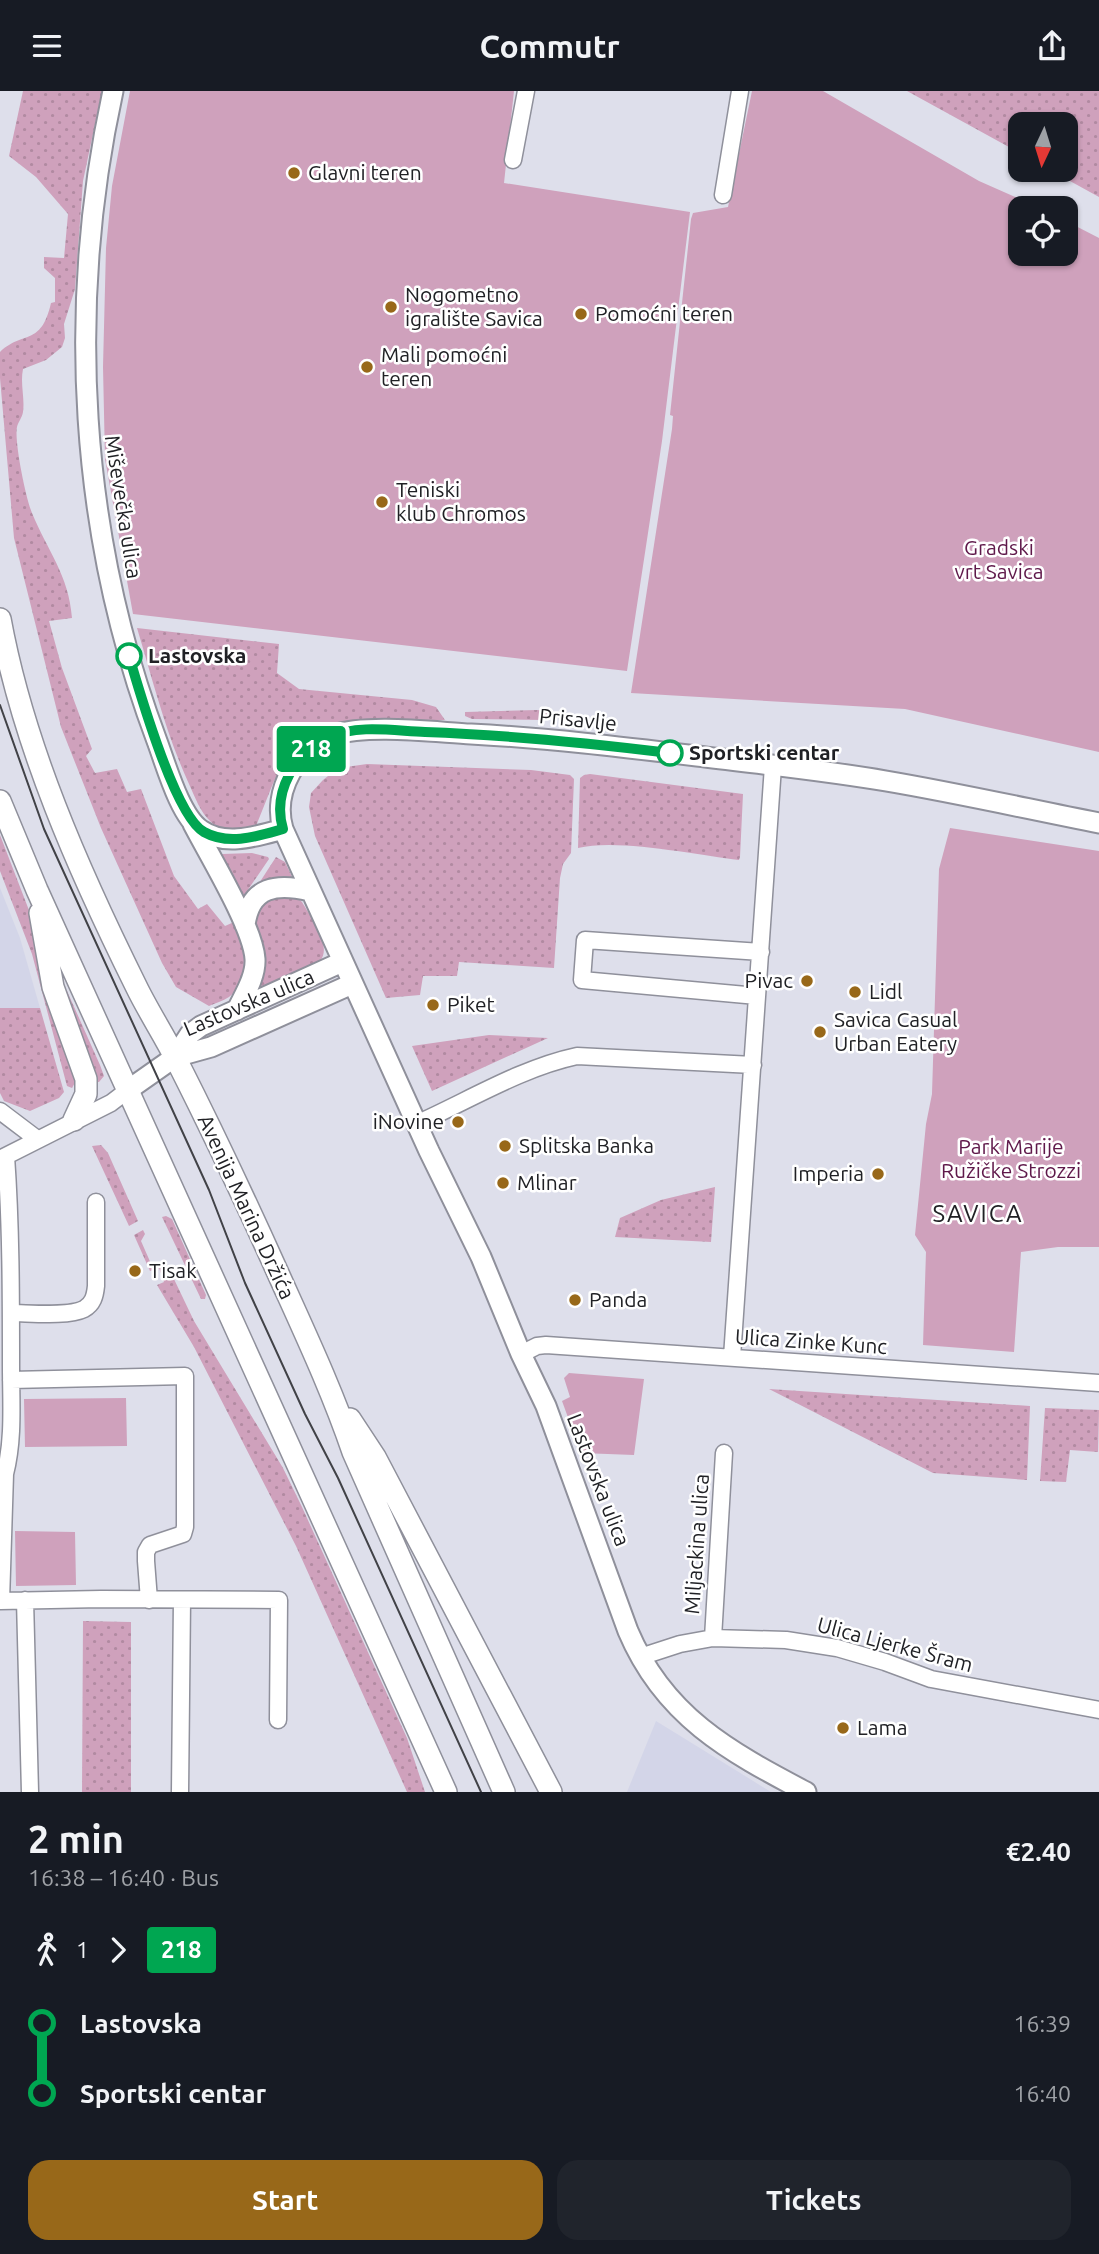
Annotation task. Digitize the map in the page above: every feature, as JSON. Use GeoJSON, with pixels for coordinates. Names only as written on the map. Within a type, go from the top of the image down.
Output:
{"type":"FeatureCollection","features":[{"type":"Feature","properties":{"kind":"main road","name":"Avenija Marina Držića"},"geometry":{"type":"LineString","coordinates":[[0,619],[17,694],[54,804],[133,980],[220,1148],[333,1394],[353,1452],[504,1792]]}},
{"type":"Feature","properties":{"kind":"main road"},"geometry":{"type":"LineString","coordinates":[[0,801],[37,890],[446,1792]]}},
{"type":"Feature","properties":{"kind":"main road"},"geometry":{"type":"LineString","coordinates":[[37,890],[44,948],[53,987],[86,1079],[86,1094],[75,1120]]}},
{"type":"Feature","properties":{"kind":"main road"},"geometry":{"type":"LineString","coordinates":[[333,1394],[376,1457],[551,1792]]}},
{"type":"Feature","properties":{"kind":"street","name":"Miševečka ulica"},"geometry":{"type":"LineString","coordinates":[[113,91],[98,174],[86,327],[87,419],[92,475],[114,598],[143,702],[172,779],[245,925],[253,951],[254,968],[237,1010]]}},
{"type":"Feature","properties":{"kind":"street"},"geometry":{"type":"LineString","coordinates":[[513,160],[526,91]]}},
{"type":"Feature","properties":{"kind":"street"},"geometry":{"type":"LineString","coordinates":[[723,195],[740,91]]}},
{"type":"Feature","properties":{"kind":"street","name":"Prisavlje"},"geometry":{"type":"LineString","coordinates":[[352,983],[283,829],[280,807],[282,792],[294,766],[317,744],[330,736],[356,730],[558,739],[884,781],[1099,823]]}},
{"type":"Feature","properties":{"kind":"street"},"geometry":{"type":"LineString","coordinates":[[732,1357],[773,766]]}},
{"type":"Feature","properties":{"kind":"street"},"geometry":{"type":"LineString","coordinates":[[191,820],[204,832],[228,839],[251,837],[283,829]]}},
{"type":"Feature","properties":{"kind":"street"},"geometry":{"type":"LineString","coordinates":[[245,925],[250,905],[264,891],[284,887],[310,891]]}},
{"type":"Feature","properties":{"kind":"street"},"geometry":{"type":"LineString","coordinates":[[757,996],[582,981],[585,940],[761,952]]}},
{"type":"Feature","properties":{"kind":"street","name":"Lastovska ulica"},"geometry":{"type":"LineString","coordinates":[[175,1057],[190,1034],[201,1026],[342,962]]}},
{"type":"Feature","properties":{"kind":"street","name":"Lastovska ulica"},"geometry":{"type":"LineString","coordinates":[[128,1090],[175,1057],[211,1047],[352,983],[416,1124],[481,1257],[566,1457],[628,1631],[640,1657],[678,1709],[710,1737],[806,1792]]}},
{"type":"Feature","properties":{"kind":"street"},"geometry":{"type":"LineString","coordinates":[[416,1124],[510,1080],[559,1060],[577,1056],[752,1065]]}},
{"type":"Feature","properties":{"kind":"street"},"geometry":{"type":"LineString","coordinates":[[128,1090],[111,1103],[3,1158],[10,1209],[11,1380],[10,1456],[3,1474],[1,1601],[279,1600],[278,1720]]}},
{"type":"Feature","properties":{"kind":"street"},"geometry":{"type":"LineString","coordinates":[[0,1111],[37,1139]]}},
{"type":"Feature","properties":{"kind":"street"},"geometry":{"type":"LineString","coordinates":[[11,1313],[74,1312],[91,1303],[95,1297],[96,1286],[96,1202]]}},
{"type":"Feature","properties":{"kind":"street","name":"Ulica Zinke Kunc"},"geometry":{"type":"LineString","coordinates":[[522,1354],[537,1346],[546,1345],[1099,1383]]}},
{"type":"Feature","properties":{"kind":"street"},"geometry":{"type":"LineString","coordinates":[[11,1380],[185,1376],[185,1527],[183,1534],[150,1545],[146,1552],[149,1599]]}},
{"type":"Feature","properties":{"kind":"street","name":"Miljackina ulica"},"geometry":{"type":"LineString","coordinates":[[713,1639],[724,1453]]}},
{"type":"Feature","properties":{"kind":"street"},"geometry":{"type":"LineString","coordinates":[[25,1600],[30,1792]]}},
{"type":"Feature","properties":{"kind":"street"},"geometry":{"type":"LineString","coordinates":[[180,1792],[182,1600]]}},
{"type":"Feature","properties":{"kind":"street","name":"Ulica Ljerke Šram"},"geometry":{"type":"LineString","coordinates":[[640,1657],[680,1644],[713,1639],[776,1639],[827,1646],[885,1662],[930,1679],[1099,1710]]}},
{"type":"Feature","properties":{"kind":"shaded area"},"geometry":{"type":"Polygon","coordinates":[[[0,888],[20,938],[40,1008],[0,1008],[0,888]]]}},
{"type":"Feature","properties":{"kind":"shaded area"},"geometry":{"type":"Polygon","coordinates":[[[656,1721],[716,1758],[771,1792],[627,1792],[656,1721]]]}},
{"type":"Feature","properties":{"kind":"green space"},"geometry":{"type":"Polygon","coordinates":[[[23,91],[102,91],[83,181],[75,289],[64,324],[65,338],[62,347],[46,360],[23,369],[22,375],[23,412],[17,434],[24,483],[32,513],[67,589],[72,618],[49,621],[62,668],[92,749],[86,756],[95,773],[117,769],[127,792],[141,789],[174,876],[198,909],[207,904],[225,926],[234,922],[243,940],[246,961],[242,981],[229,997],[209,1006],[176,987],[162,963],[101,828],[61,727],[14,538],[0,352],[8,345],[37,332],[47,317],[51,303],[55,302],[55,278],[44,268],[44,257],[64,258],[68,214],[36,177],[9,156],[23,91]]]}},
{"type":"Feature","properties":{"kind":"green space"},"geometry":{"type":"Polygon","coordinates":[[[130,91],[514,91],[504,183],[690,212],[662,441],[627,671],[133,614],[105,459],[103,367],[106,248],[112,186],[130,91]]]}},
{"type":"Feature","properties":{"kind":"green space","name":"Gradski vrt Savica"},"geometry":{"type":"Polygon","coordinates":[[[752,91],[823,91],[979,181],[1013,196],[1008,196],[1008,266],[1078,266],[1078,227],[1099,238],[1099,752],[905,709],[631,693],[672,429],[673,416],[670,415],[691,219],[693,213],[728,207],[752,91]]]}},
{"type":"Feature","properties":{"kind":"green space"},"geometry":{"type":"Polygon","coordinates":[[[907,91],[1099,91],[1099,197],[1072,182],[1078,182],[1078,112],[1008,112],[1008,146],[907,91]]]}},
{"type":"Feature","properties":{"kind":"green space"},"geometry":{"type":"Polygon","coordinates":[[[137,628],[279,644],[277,673],[299,689],[412,700],[436,707],[445,720],[337,723],[312,735],[289,754],[274,781],[256,826],[239,831],[221,829],[207,818],[193,794],[167,727],[137,628]]]}},
{"type":"Feature","properties":{"kind":"green space"},"geometry":{"type":"Polygon","coordinates":[[[551,711],[554,715],[544,720],[472,719],[465,716],[465,712],[551,711]]]}},
{"type":"Feature","properties":{"kind":"green space"},"geometry":{"type":"Polygon","coordinates":[[[367,764],[531,770],[570,775],[574,779],[571,853],[563,864],[560,878],[554,968],[459,962],[457,976],[423,976],[420,995],[386,998],[315,836],[309,807],[311,793],[333,772],[367,764]]]}},
{"type":"Feature","properties":{"kind":"green space"},"geometry":{"type":"Polygon","coordinates":[[[590,774],[743,794],[739,860],[635,846],[594,845],[578,848],[580,778],[590,774]]]}},
{"type":"Feature","properties":{"kind":"green space","name":"Park Marije Ružičke Strozzi"},"geometry":{"type":"Polygon","coordinates":[[[950,828],[1099,851],[1099,1247],[1058,1247],[1021,1252],[1014,1352],[923,1345],[926,1252],[915,1235],[926,1124],[932,1094],[939,869],[950,828]]]}},
{"type":"Feature","properties":{"kind":"green space"},"geometry":{"type":"Polygon","coordinates":[[[0,835],[37,931],[77,1079],[72,1088],[67,1086],[32,954],[0,871],[0,835]]]}},
{"type":"Feature","properties":{"kind":"green space"},"geometry":{"type":"Polygon","coordinates":[[[252,853],[269,859],[242,895],[222,854],[252,853]]]}},
{"type":"Feature","properties":{"kind":"green space"},"geometry":{"type":"Polygon","coordinates":[[[276,857],[285,862],[293,879],[254,891],[276,857]]]}},
{"type":"Feature","properties":{"kind":"green space"},"geometry":{"type":"Polygon","coordinates":[[[296,896],[319,931],[324,947],[323,955],[320,961],[257,989],[255,911],[267,898],[296,896]]]}},
{"type":"Feature","properties":{"kind":"green space"},"geometry":{"type":"Polygon","coordinates":[[[64,990],[67,991],[100,1065],[104,1076],[99,1082],[96,1082],[64,990]]]}},
{"type":"Feature","properties":{"kind":"green space"},"geometry":{"type":"Polygon","coordinates":[[[0,1008],[40,1008],[64,1092],[59,1098],[30,1111],[4,1101],[0,1093],[0,1008]]]}},
{"type":"Feature","properties":{"kind":"green space"},"geometry":{"type":"Polygon","coordinates":[[[489,1035],[548,1038],[432,1091],[412,1046],[489,1035]]]}},
{"type":"Feature","properties":{"kind":"green space"},"geometry":{"type":"Polygon","coordinates":[[[101,1145],[108,1153],[138,1221],[129,1226],[92,1146],[101,1145]]]}},
{"type":"Feature","properties":{"kind":"green space"},"geometry":{"type":"Polygon","coordinates":[[[715,1187],[711,1242],[615,1237],[620,1218],[661,1200],[715,1187]]]}},
{"type":"Feature","properties":{"kind":"green space"},"geometry":{"type":"Polygon","coordinates":[[[162,1217],[172,1219],[206,1295],[205,1299],[201,1299],[162,1217]]]}},
{"type":"Feature","properties":{"kind":"green space"},"geometry":{"type":"Polygon","coordinates":[[[143,1230],[145,1234],[141,1241],[152,1266],[164,1264],[171,1278],[173,1277],[194,1321],[283,1468],[407,1738],[425,1792],[407,1792],[296,1546],[194,1347],[157,1285],[164,1282],[159,1268],[150,1271],[134,1235],[143,1230]]]}},
{"type":"Feature","properties":{"kind":"green space"},"geometry":{"type":"Polygon","coordinates":[[[569,1373],[644,1379],[634,1455],[581,1453],[562,1401],[570,1397],[564,1378],[569,1373]]]}},
{"type":"Feature","properties":{"kind":"green space"},"geometry":{"type":"Polygon","coordinates":[[[769,1389],[1030,1406],[1027,1480],[933,1473],[769,1389]]]}},
{"type":"Feature","properties":{"kind":"green space"},"geometry":{"type":"Polygon","coordinates":[[[126,1398],[127,1446],[25,1447],[24,1399],[126,1398]]]}},
{"type":"Feature","properties":{"kind":"green space"},"geometry":{"type":"Polygon","coordinates":[[[1045,1408],[1099,1410],[1098,1452],[1070,1450],[1066,1482],[1040,1481],[1045,1408]]]}},
{"type":"Feature","properties":{"kind":"green space"},"geometry":{"type":"Polygon","coordinates":[[[15,1531],[75,1532],[76,1585],[16,1586],[15,1531]]]}},
{"type":"Feature","properties":{"kind":"green space"},"geometry":{"type":"Polygon","coordinates":[[[83,1621],[131,1622],[131,1792],[82,1792],[83,1621]]]}},
{"type":"Feature","properties":{"kind":"tram line"},"geometry":{"type":"LineString","coordinates":[[0,705],[44,829],[209,1190],[245,1283],[305,1414],[338,1478],[481,1792]]}},
{"type":"Feature","properties":{"kind":"bus line","name":"218"},"geometry":{"type":"LineString","coordinates":[[129,656],[143,702],[186,812],[204,832],[228,839],[251,837],[283,829],[280,820],[282,792],[294,766],[317,744],[344,732],[369,730],[558,739],[670,753]]}},
{"type":"Feature","properties":{"kind":"place","name":"Glavni teren"},"geometry":{"type":"Point","coordinates":[294,173]}},
{"type":"Feature","properties":{"kind":"place","name":"Nogometno igralište Savica"},"geometry":{"type":"Point","coordinates":[391,307]}},
{"type":"Feature","properties":{"kind":"place","name":"Pomoćni teren"},"geometry":{"type":"Point","coordinates":[581,314]}},
{"type":"Feature","properties":{"kind":"place","name":"Mali pomoćni teren"},"geometry":{"type":"Point","coordinates":[367,367]}},
{"type":"Feature","properties":{"kind":"place","name":"Teniski klub Chromos"},"geometry":{"type":"Point","coordinates":[382,502]}},
{"type":"Feature","properties":{"kind":"place","name":"Lastovska"},"geometry":{"type":"Point","coordinates":[129,656]}},
{"type":"Feature","properties":{"kind":"place","name":"Sportski centar"},"geometry":{"type":"Point","coordinates":[670,753]}},
{"type":"Feature","properties":{"kind":"place","name":"Pivac"},"geometry":{"type":"Point","coordinates":[807,981]}},
{"type":"Feature","properties":{"kind":"place","name":"Lidl"},"geometry":{"type":"Point","coordinates":[855,992]}},
{"type":"Feature","properties":{"kind":"place","name":"Piket"},"geometry":{"type":"Point","coordinates":[433,1005]}},
{"type":"Feature","properties":{"kind":"place","name":"Savica Casual Urban Eatery"},"geometry":{"type":"Point","coordinates":[820,1032]}},
{"type":"Feature","properties":{"kind":"place","name":"iNovine"},"geometry":{"type":"Point","coordinates":[458,1122]}},
{"type":"Feature","properties":{"kind":"place","name":"Splitska Banka"},"geometry":{"type":"Point","coordinates":[505,1146]}},
{"type":"Feature","properties":{"kind":"place","name":"Imperia"},"geometry":{"type":"Point","coordinates":[878,1174]}},
{"type":"Feature","properties":{"kind":"place","name":"Mlinar"},"geometry":{"type":"Point","coordinates":[503,1183]}},
{"type":"Feature","properties":{"kind":"place","name":"Tisak"},"geometry":{"type":"Point","coordinates":[135,1271]}},
{"type":"Feature","properties":{"kind":"place","name":"Panda"},"geometry":{"type":"Point","coordinates":[575,1300]}},
{"type":"Feature","properties":{"kind":"place","name":"Lama"},"geometry":{"type":"Point","coordinates":[843,1728]}},
{"type":"Feature","properties":{"kind":"district","name":"SAVICA"},"geometry":{"type":"Point","coordinates":[978,1214]}}]}
